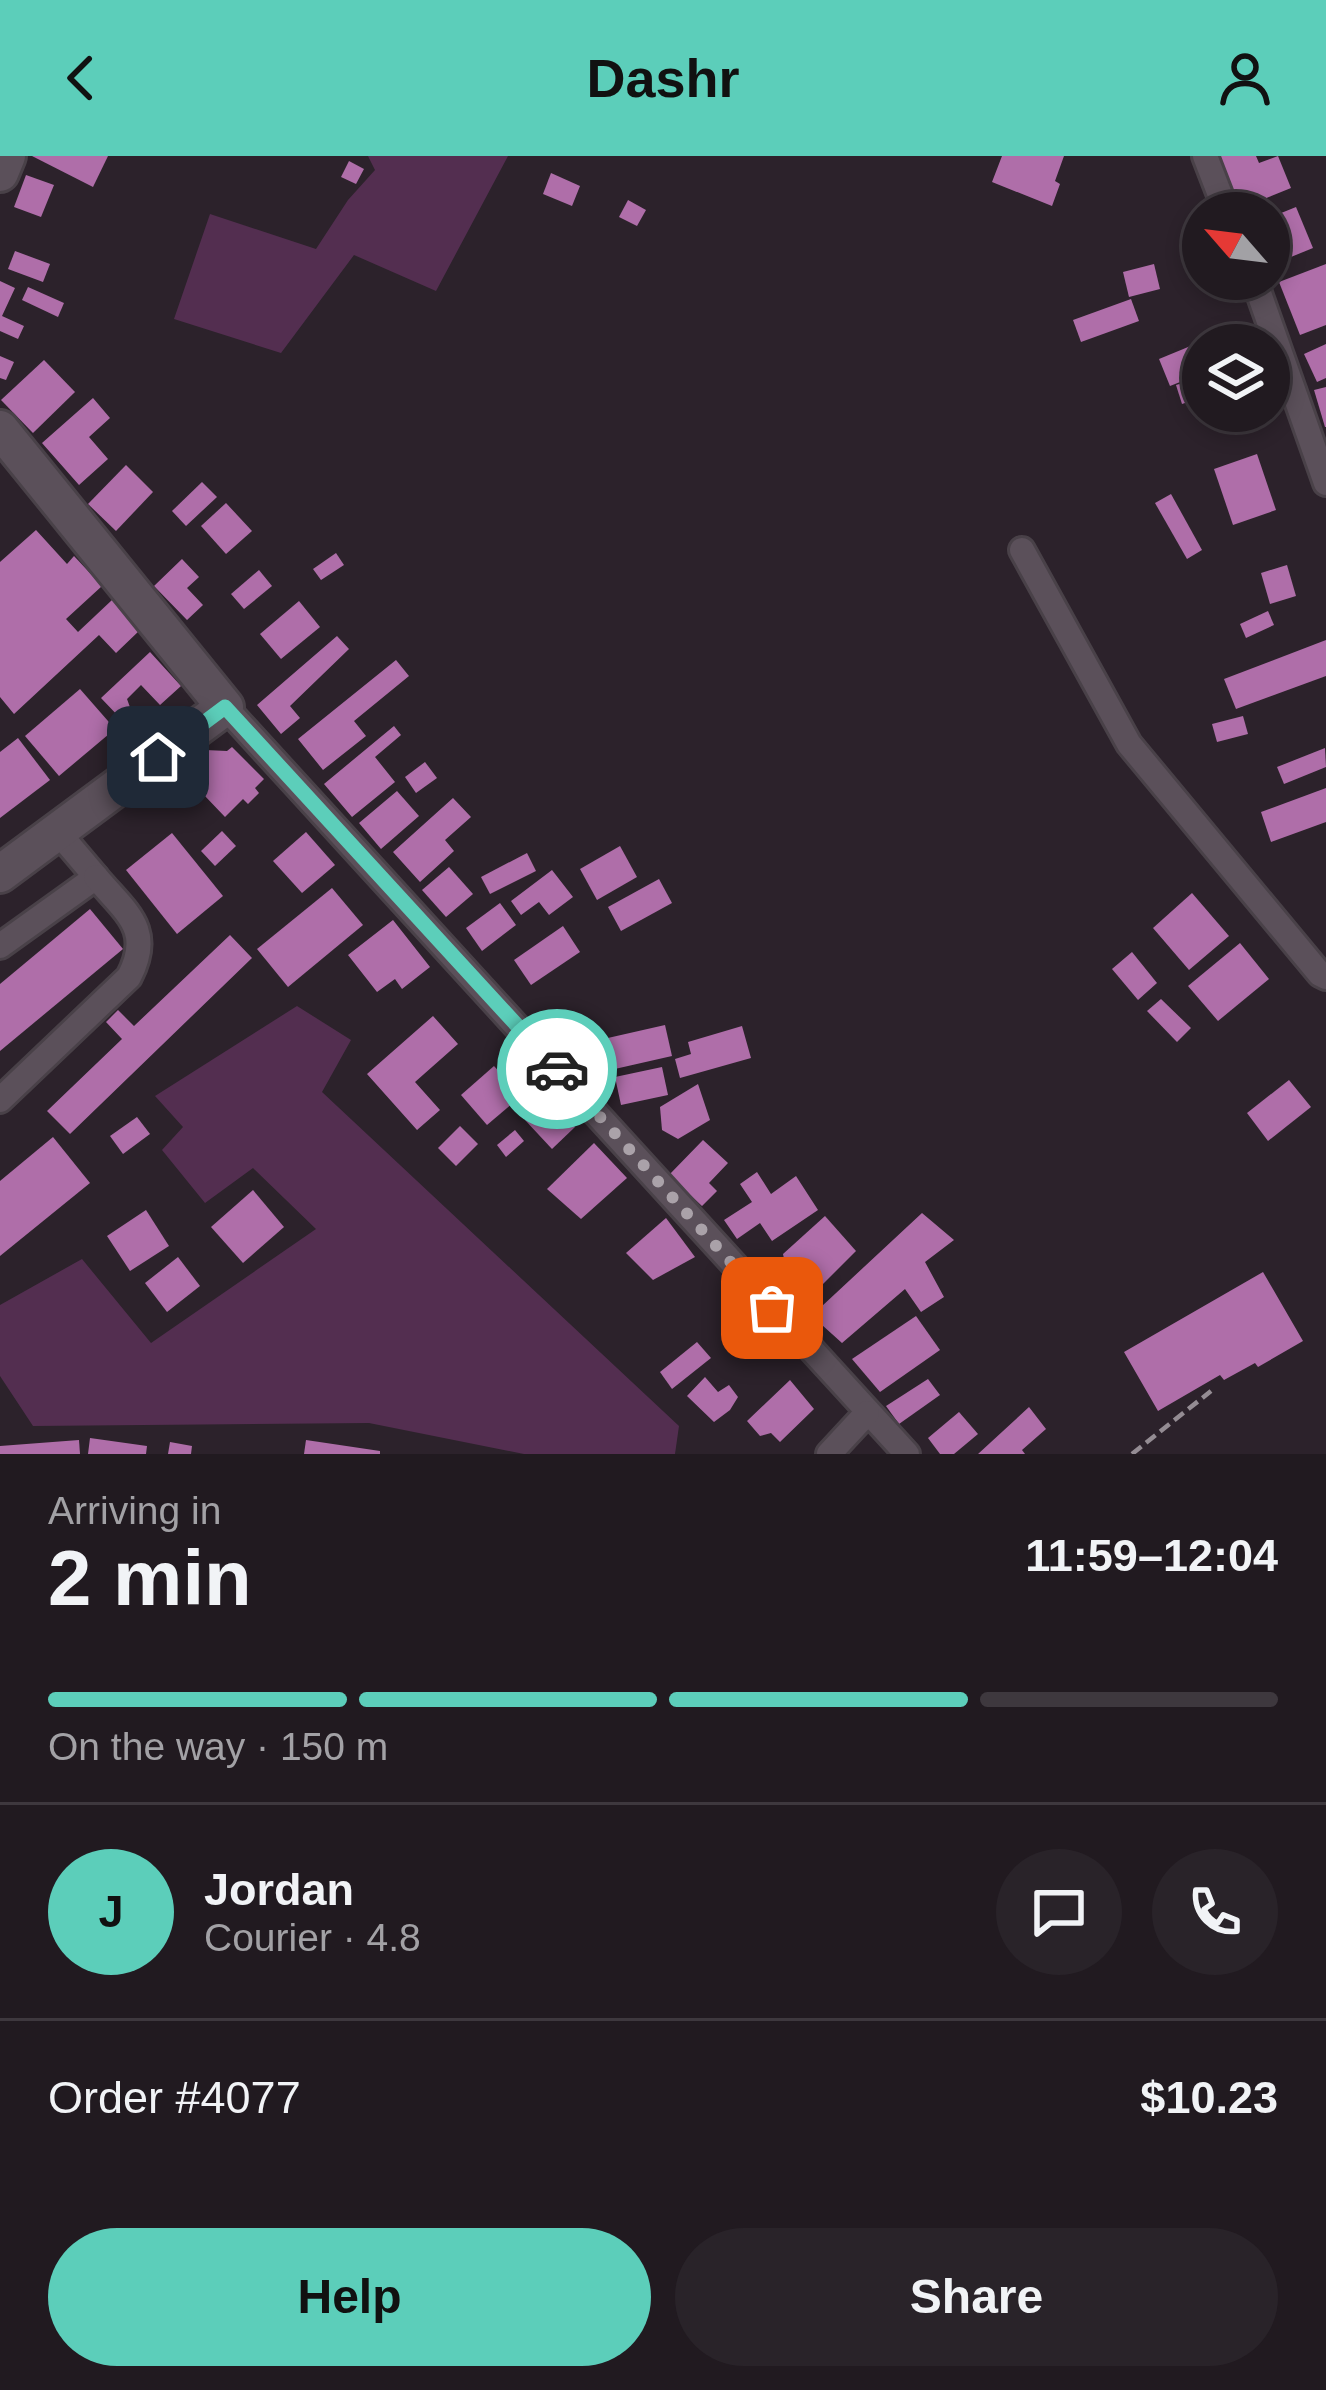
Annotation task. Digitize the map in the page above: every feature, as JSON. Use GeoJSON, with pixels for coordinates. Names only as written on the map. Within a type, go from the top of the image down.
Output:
{"type":"FeatureCollection","features":[{"type":"Feature","properties":{"kind":"street"},"geometry":{"type":"LineString","coordinates":[[0,172],[8,156]]}},
{"type":"Feature","properties":{"kind":"street"},"geometry":{"type":"LineString","coordinates":[[1204,156],[1219,192]]}},
{"type":"Feature","properties":{"kind":"street"},"geometry":{"type":"LineString","coordinates":[[1261,300],[1326,483]]}},
{"type":"Feature","properties":{"kind":"street"},"geometry":{"type":"LineString","coordinates":[[0,429],[225,707],[907,1454]]}},
{"type":"Feature","properties":{"kind":"street"},"geometry":{"type":"LineString","coordinates":[[1022,550],[1129,744],[1326,977]]}},
{"type":"Feature","properties":{"kind":"street"},"geometry":{"type":"LineString","coordinates":[[0,874],[225,707]]}},
{"type":"Feature","properties":{"kind":"street"},"geometry":{"type":"LineString","coordinates":[[0,1100],[129,977],[141,955],[139,928],[58,831]]}},
{"type":"Feature","properties":{"kind":"street"},"geometry":{"type":"LineString","coordinates":[[0,946],[96,877]]}},
{"type":"Feature","properties":{"kind":"street"},"geometry":{"type":"LineString","coordinates":[[829,1454],[867,1413]]}},
{"type":"Feature","properties":{"kind":"path"},"geometry":{"type":"LineString","coordinates":[[1132,1454],[1211,1391]]}},
{"type":"Feature","properties":{"kind":"shaded area"},"geometry":{"type":"Polygon","coordinates":[[[368,156],[508,156],[436,291],[354,255],[281,353],[174,319],[210,214],[316,249],[348,200],[375,170],[368,156]]]}},
{"type":"Feature","properties":{"kind":"shaded area"},"geometry":{"type":"Polygon","coordinates":[[[297,1006],[351,1040],[322,1092],[679,1426],[675,1454],[524,1454],[369,1423],[33,1426],[0,1376],[0,1305],[82,1259],[151,1343],[316,1229],[253,1168],[205,1203],[162,1150],[183,1127],[155,1096],[297,1006]]]}},
{"type":"Feature","properties":{"kind":"building"},"geometry":{"type":"Polygon","coordinates":[[[32,156],[108,156],[93,187],[32,156]]]}},
{"type":"Feature","properties":{"kind":"building"},"geometry":{"type":"Polygon","coordinates":[[[1002,156],[1064,156],[1052,206],[992,182],[1002,156]]]}},
{"type":"Feature","properties":{"kind":"building"},"geometry":{"type":"Polygon","coordinates":[[[1218,156],[1256,156],[1259,163],[1278,156],[1291,188],[1281,192],[1232,192],[1218,156]]]}},
{"type":"Feature","properties":{"kind":"building"},"geometry":{"type":"Polygon","coordinates":[[[349,161],[364,169],[356,184],[341,177],[349,161]]]}},
{"type":"Feature","properties":{"kind":"building"},"geometry":{"type":"Polygon","coordinates":[[[551,173],[580,186],[572,206],[543,194],[551,173]]]}},
{"type":"Feature","properties":{"kind":"building"},"geometry":{"type":"Polygon","coordinates":[[[26,175],[54,185],[41,217],[14,207],[26,175]]]}},
{"type":"Feature","properties":{"kind":"building"},"geometry":{"type":"Polygon","coordinates":[[[628,200],[646,210],[637,226],[619,217],[628,200]]]}},
{"type":"Feature","properties":{"kind":"building"},"geometry":{"type":"Polygon","coordinates":[[[1296,207],[1313,248],[1290,257],[1290,209],[1296,207]]]}},
{"type":"Feature","properties":{"kind":"building"},"geometry":{"type":"Polygon","coordinates":[[[15,251],[50,264],[43,282],[8,269],[15,251]]]}},
{"type":"Feature","properties":{"kind":"building"},"geometry":{"type":"Polygon","coordinates":[[[1154,264],[1160,289],[1129,297],[1123,272],[1154,264]]]}},
{"type":"Feature","properties":{"kind":"building"},"geometry":{"type":"Polygon","coordinates":[[[1326,264],[1326,325],[1300,335],[1286,300],[1290,300],[1290,278],[1326,264]]]}},
{"type":"Feature","properties":{"kind":"building"},"geometry":{"type":"Polygon","coordinates":[[[0,281],[15,288],[2,316],[24,326],[18,339],[0,331],[0,281]]]}},
{"type":"Feature","properties":{"kind":"building"},"geometry":{"type":"Polygon","coordinates":[[[28,287],[64,303],[58,317],[22,300],[28,287]]]}},
{"type":"Feature","properties":{"kind":"building"},"geometry":{"type":"Polygon","coordinates":[[[1131,299],[1139,321],[1081,342],[1073,320],[1131,299]]]}},
{"type":"Feature","properties":{"kind":"building"},"geometry":{"type":"Polygon","coordinates":[[[1326,344],[1326,378],[1317,382],[1304,354],[1326,344]]]}},
{"type":"Feature","properties":{"kind":"building"},"geometry":{"type":"Polygon","coordinates":[[[1182,350],[1182,381],[1170,386],[1159,359],[1182,350]]]}},
{"type":"Feature","properties":{"kind":"building"},"geometry":{"type":"Polygon","coordinates":[[[0,356],[14,362],[6,380],[0,378],[0,356]]]}},
{"type":"Feature","properties":{"kind":"building"},"geometry":{"type":"Polygon","coordinates":[[[44,360],[75,392],[33,433],[1,400],[44,360]]]}},
{"type":"Feature","properties":{"kind":"building"},"geometry":{"type":"Polygon","coordinates":[[[1326,387],[1326,427],[1325,427],[1314,390],[1326,387]]]}},
{"type":"Feature","properties":{"kind":"building"},"geometry":{"type":"Polygon","coordinates":[[[93,398],[110,418],[89,437],[108,459],[79,485],[42,443],[93,398]]]}},
{"type":"Feature","properties":{"kind":"building"},"geometry":{"type":"Polygon","coordinates":[[[1257,454],[1276,510],[1233,525],[1214,469],[1257,454]]]}},
{"type":"Feature","properties":{"kind":"building"},"geometry":{"type":"Polygon","coordinates":[[[126,465],[153,492],[116,531],[88,504],[126,465]]]}},
{"type":"Feature","properties":{"kind":"building"},"geometry":{"type":"Polygon","coordinates":[[[202,482],[217,497],[186,526],[172,511],[202,482]]]}},
{"type":"Feature","properties":{"kind":"building"},"geometry":{"type":"Polygon","coordinates":[[[1171,494],[1202,550],[1187,559],[1155,503],[1171,494]]]}},
{"type":"Feature","properties":{"kind":"building"},"geometry":{"type":"Polygon","coordinates":[[[226,503],[252,531],[226,554],[201,526],[226,503]]]}},
{"type":"Feature","properties":{"kind":"building"},"geometry":{"type":"Polygon","coordinates":[[[36,530],[67,564],[74,556],[102,586],[66,619],[78,632],[112,600],[140,630],[116,653],[99,635],[14,714],[0,697],[0,562],[36,530]]]}},
{"type":"Feature","properties":{"kind":"building"},"geometry":{"type":"Polygon","coordinates":[[[336,553],[344,565],[321,580],[313,569],[336,553]]]}},
{"type":"Feature","properties":{"kind":"building"},"geometry":{"type":"Polygon","coordinates":[[[182,559],[199,577],[187,588],[203,605],[187,620],[154,586],[182,559]]]}},
{"type":"Feature","properties":{"kind":"building"},"geometry":{"type":"Polygon","coordinates":[[[1287,565],[1296,596],[1270,604],[1261,573],[1287,565]]]}},
{"type":"Feature","properties":{"kind":"building"},"geometry":{"type":"Polygon","coordinates":[[[259,570],[272,586],[244,609],[231,594],[259,570]]]}},
{"type":"Feature","properties":{"kind":"building"},"geometry":{"type":"Polygon","coordinates":[[[299,601],[320,627],[281,659],[260,634],[299,601]]]}},
{"type":"Feature","properties":{"kind":"building"},"geometry":{"type":"Polygon","coordinates":[[[1268,611],[1274,625],[1246,638],[1240,624],[1268,611]]]}},
{"type":"Feature","properties":{"kind":"building"},"geometry":{"type":"Polygon","coordinates":[[[337,636],[349,649],[290,706],[300,718],[281,734],[257,705],[337,636]]]}},
{"type":"Feature","properties":{"kind":"building"},"geometry":{"type":"Polygon","coordinates":[[[1326,640],[1326,676],[1236,709],[1224,679],[1326,640]]]}},
{"type":"Feature","properties":{"kind":"building"},"geometry":{"type":"Polygon","coordinates":[[[150,652],[181,686],[160,705],[141,685],[127,699],[131,710],[121,719],[101,698],[150,652]]]}},
{"type":"Feature","properties":{"kind":"building"},"geometry":{"type":"Polygon","coordinates":[[[396,660],[409,676],[354,721],[366,736],[323,770],[298,739],[396,660]]]}},
{"type":"Feature","properties":{"kind":"building"},"geometry":{"type":"Polygon","coordinates":[[[80,689],[115,729],[59,776],[25,736],[80,689]]]}},
{"type":"Feature","properties":{"kind":"building"},"geometry":{"type":"Polygon","coordinates":[[[1243,716],[1248,734],[1217,742],[1212,724],[1243,716]]]}},
{"type":"Feature","properties":{"kind":"building"},"geometry":{"type":"Polygon","coordinates":[[[394,726],[401,735],[375,757],[395,782],[352,817],[324,784],[394,726]]]}},
{"type":"Feature","properties":{"kind":"building"},"geometry":{"type":"Polygon","coordinates":[[[18,738],[50,780],[0,818],[0,752],[18,738]]]}},
{"type":"Feature","properties":{"kind":"building"},"geometry":{"type":"Polygon","coordinates":[[[232,747],[264,779],[248,804],[243,799],[225,817],[182,772],[205,750],[232,747]]]}},
{"type":"Feature","properties":{"kind":"building"},"geometry":{"type":"Polygon","coordinates":[[[1325,748],[1326,767],[1284,784],[1277,767],[1325,748]]]}},
{"type":"Feature","properties":{"kind":"building"},"geometry":{"type":"Polygon","coordinates":[[[425,762],[437,778],[416,793],[405,777],[425,762]]]}},
{"type":"Feature","properties":{"kind":"building"},"geometry":{"type":"Polygon","coordinates":[[[1326,788],[1326,822],[1271,842],[1261,812],[1326,788]]]}},
{"type":"Feature","properties":{"kind":"building"},"geometry":{"type":"Polygon","coordinates":[[[397,791],[419,816],[381,849],[359,823],[397,791]]]}},
{"type":"Feature","properties":{"kind":"building"},"geometry":{"type":"Polygon","coordinates":[[[453,798],[471,817],[445,840],[454,851],[420,882],[393,852],[453,798]]]}},
{"type":"Feature","properties":{"kind":"building"},"geometry":{"type":"Polygon","coordinates":[[[222,831],[236,846],[215,866],[201,851],[222,831]]]}},
{"type":"Feature","properties":{"kind":"building"},"geometry":{"type":"Polygon","coordinates":[[[306,832],[335,865],[302,893],[273,861],[306,832]]]}},
{"type":"Feature","properties":{"kind":"building"},"geometry":{"type":"Polygon","coordinates":[[[172,833],[223,896],[177,934],[126,870],[172,833]]]}},
{"type":"Feature","properties":{"kind":"building"},"geometry":{"type":"Polygon","coordinates":[[[620,846],[637,877],[597,900],[580,869],[620,846]]]}},
{"type":"Feature","properties":{"kind":"building"},"geometry":{"type":"Polygon","coordinates":[[[527,853],[536,871],[490,894],[481,877],[527,853]]]}},
{"type":"Feature","properties":{"kind":"building"},"geometry":{"type":"Polygon","coordinates":[[[449,867],[473,894],[446,917],[422,890],[449,867]]]}},
{"type":"Feature","properties":{"kind":"building"},"geometry":{"type":"Polygon","coordinates":[[[552,870],[573,897],[549,915],[539,902],[521,915],[511,901],[552,870]]]}},
{"type":"Feature","properties":{"kind":"building"},"geometry":{"type":"Polygon","coordinates":[[[659,879],[672,903],[621,931],[608,907],[659,879]]]}},
{"type":"Feature","properties":{"kind":"building"},"geometry":{"type":"Polygon","coordinates":[[[332,888],[363,925],[288,987],[257,949],[332,888]]]}},
{"type":"Feature","properties":{"kind":"building"},"geometry":{"type":"Polygon","coordinates":[[[1192,893],[1229,936],[1189,970],[1153,928],[1192,893]]]}},
{"type":"Feature","properties":{"kind":"building"},"geometry":{"type":"Polygon","coordinates":[[[500,903],[516,925],[482,951],[466,928],[500,903]]]}},
{"type":"Feature","properties":{"kind":"building"},"geometry":{"type":"Polygon","coordinates":[[[90,909],[123,949],[0,1051],[0,984],[90,909]]]}},
{"type":"Feature","properties":{"kind":"building"},"geometry":{"type":"Polygon","coordinates":[[[393,920],[430,967],[402,989],[395,979],[377,992],[348,955],[393,920]]]}},
{"type":"Feature","properties":{"kind":"building"},"geometry":{"type":"Polygon","coordinates":[[[563,926],[580,952],[531,985],[514,960],[563,926]]]}},
{"type":"Feature","properties":{"kind":"building"},"geometry":{"type":"Polygon","coordinates":[[[230,935],[252,958],[70,1134],[47,1111],[122,1039],[106,1022],[118,1010],[134,1026],[230,935]]]}},
{"type":"Feature","properties":{"kind":"building"},"geometry":{"type":"Polygon","coordinates":[[[1240,943],[1269,979],[1218,1021],[1188,986],[1240,943]]]}},
{"type":"Feature","properties":{"kind":"building"},"geometry":{"type":"Polygon","coordinates":[[[1132,952],[1157,983],[1138,1000],[1112,969],[1132,952]]]}},
{"type":"Feature","properties":{"kind":"building"},"geometry":{"type":"Polygon","coordinates":[[[1161,999],[1191,1028],[1177,1042],[1147,1011],[1161,999]]]}},
{"type":"Feature","properties":{"kind":"building"},"geometry":{"type":"Polygon","coordinates":[[[433,1016],[458,1044],[415,1082],[440,1110],[417,1130],[367,1074],[433,1016]]]}},
{"type":"Feature","properties":{"kind":"building"},"geometry":{"type":"Polygon","coordinates":[[[665,1025],[672,1056],[584,1076],[577,1045],[665,1025]]]}},
{"type":"Feature","properties":{"kind":"building"},"geometry":{"type":"Polygon","coordinates":[[[742,1026],[751,1058],[680,1078],[675,1059],[691,1054],[688,1042],[742,1026]]]}},
{"type":"Feature","properties":{"kind":"building"},"geometry":{"type":"Polygon","coordinates":[[[494,1066],[521,1096],[487,1125],[461,1095],[494,1066]]]}},
{"type":"Feature","properties":{"kind":"building"},"geometry":{"type":"Polygon","coordinates":[[[662,1067],[668,1095],[621,1105],[615,1077],[662,1067]]]}},
{"type":"Feature","properties":{"kind":"building"},"geometry":{"type":"Polygon","coordinates":[[[1289,1080],[1311,1107],[1268,1141],[1247,1113],[1289,1080]]]}},
{"type":"Feature","properties":{"kind":"building"},"geometry":{"type":"Polygon","coordinates":[[[698,1084],[710,1120],[678,1139],[662,1130],[660,1107],[698,1084]]]}},
{"type":"Feature","properties":{"kind":"building"},"geometry":{"type":"Polygon","coordinates":[[[549,1098],[575,1127],[552,1149],[525,1120],[549,1098]]]}},
{"type":"Feature","properties":{"kind":"building"},"geometry":{"type":"Polygon","coordinates":[[[137,1117],[150,1134],[123,1154],[110,1136],[137,1117]]]}},
{"type":"Feature","properties":{"kind":"building"},"geometry":{"type":"Polygon","coordinates":[[[460,1126],[478,1144],[456,1166],[438,1148],[460,1126]]]}},
{"type":"Feature","properties":{"kind":"building"},"geometry":{"type":"Polygon","coordinates":[[[515,1130],[524,1141],[506,1157],[497,1145],[515,1130]]]}},
{"type":"Feature","properties":{"kind":"building"},"geometry":{"type":"Polygon","coordinates":[[[53,1137],[90,1183],[0,1256],[0,1181],[53,1137]]]}},
{"type":"Feature","properties":{"kind":"building"},"geometry":{"type":"Polygon","coordinates":[[[703,1140],[728,1163],[709,1183],[717,1191],[702,1206],[669,1175],[703,1140]]]}},
{"type":"Feature","properties":{"kind":"building"},"geometry":{"type":"Polygon","coordinates":[[[594,1143],[627,1178],[581,1219],[547,1189],[594,1143]]]}},
{"type":"Feature","properties":{"kind":"building"},"geometry":{"type":"Polygon","coordinates":[[[757,1172],[771,1194],[796,1176],[818,1210],[772,1241],[760,1223],[737,1239],[724,1220],[752,1202],[740,1184],[757,1172]]]}},
{"type":"Feature","properties":{"kind":"building"},"geometry":{"type":"Polygon","coordinates":[[[253,1190],[284,1227],[243,1263],[211,1227],[253,1190]]]}},
{"type":"Feature","properties":{"kind":"building"},"geometry":{"type":"Polygon","coordinates":[[[146,1210],[169,1246],[130,1271],[107,1236],[146,1210]]]}},
{"type":"Feature","properties":{"kind":"building"},"geometry":{"type":"Polygon","coordinates":[[[922,1213],[954,1240],[925,1262],[944,1297],[921,1312],[905,1289],[842,1343],[822,1325],[821,1307],[922,1213]]]}},
{"type":"Feature","properties":{"kind":"building"},"geometry":{"type":"Polygon","coordinates":[[[825,1216],[856,1251],[817,1290],[788,1277],[783,1254],[825,1216]]]}},
{"type":"Feature","properties":{"kind":"building"},"geometry":{"type":"Polygon","coordinates":[[[666,1218],[695,1257],[653,1280],[626,1253],[666,1218]]]}},
{"type":"Feature","properties":{"kind":"building"},"geometry":{"type":"Polygon","coordinates":[[[178,1257],[200,1286],[167,1312],[145,1283],[178,1257]]]}},
{"type":"Feature","properties":{"kind":"building"},"geometry":{"type":"Polygon","coordinates":[[[1263,1272],[1303,1341],[1258,1367],[1255,1363],[1224,1380],[1220,1375],[1158,1411],[1124,1352],[1263,1272]]]}},
{"type":"Feature","properties":{"kind":"building"},"geometry":{"type":"Polygon","coordinates":[[[916,1316],[940,1350],[880,1392],[852,1359],[916,1316]]]}},
{"type":"Feature","properties":{"kind":"building"},"geometry":{"type":"Polygon","coordinates":[[[697,1342],[711,1358],[672,1389],[660,1372],[697,1342]]]}},
{"type":"Feature","properties":{"kind":"building"},"geometry":{"type":"Polygon","coordinates":[[[705,1377],[718,1392],[729,1385],[738,1397],[714,1422],[687,1396],[705,1377]]]}},
{"type":"Feature","properties":{"kind":"building"},"geometry":{"type":"Polygon","coordinates":[[[928,1379],[940,1395],[899,1424],[886,1406],[928,1379]]]}},
{"type":"Feature","properties":{"kind":"building"},"geometry":{"type":"Polygon","coordinates":[[[790,1380],[814,1409],[780,1442],[771,1433],[760,1436],[747,1421],[790,1380]]]}},
{"type":"Feature","properties":{"kind":"building"},"geometry":{"type":"Polygon","coordinates":[[[1029,1407],[1046,1429],[1022,1450],[1025,1454],[978,1454],[1029,1407]]]}},
{"type":"Feature","properties":{"kind":"building"},"geometry":{"type":"Polygon","coordinates":[[[959,1412],[978,1434],[954,1454],[940,1454],[928,1438],[959,1412]]]}},
{"type":"Feature","properties":{"kind":"building"},"geometry":{"type":"Polygon","coordinates":[[[90,1438],[147,1446],[146,1454],[88,1454],[90,1438]]]}},
{"type":"Feature","properties":{"kind":"building"},"geometry":{"type":"Polygon","coordinates":[[[79,1440],[80,1454],[0,1454],[0,1446],[79,1440]]]}},
{"type":"Feature","properties":{"kind":"building"},"geometry":{"type":"Polygon","coordinates":[[[306,1440],[380,1451],[380,1454],[304,1454],[306,1440]]]}},
{"type":"Feature","properties":{"kind":"building"},"geometry":{"type":"Polygon","coordinates":[[[170,1442],[192,1446],[191,1454],[168,1454],[170,1442]]]}},
{"type":"Feature","properties":{"kind":"way so far"},"geometry":{"type":"LineString","coordinates":[[557,1069],[772,1308]]}},
{"type":"Feature","properties":{"kind":"route"},"geometry":{"type":"LineString","coordinates":[[158,757],[225,707],[557,1069]]}}]}
